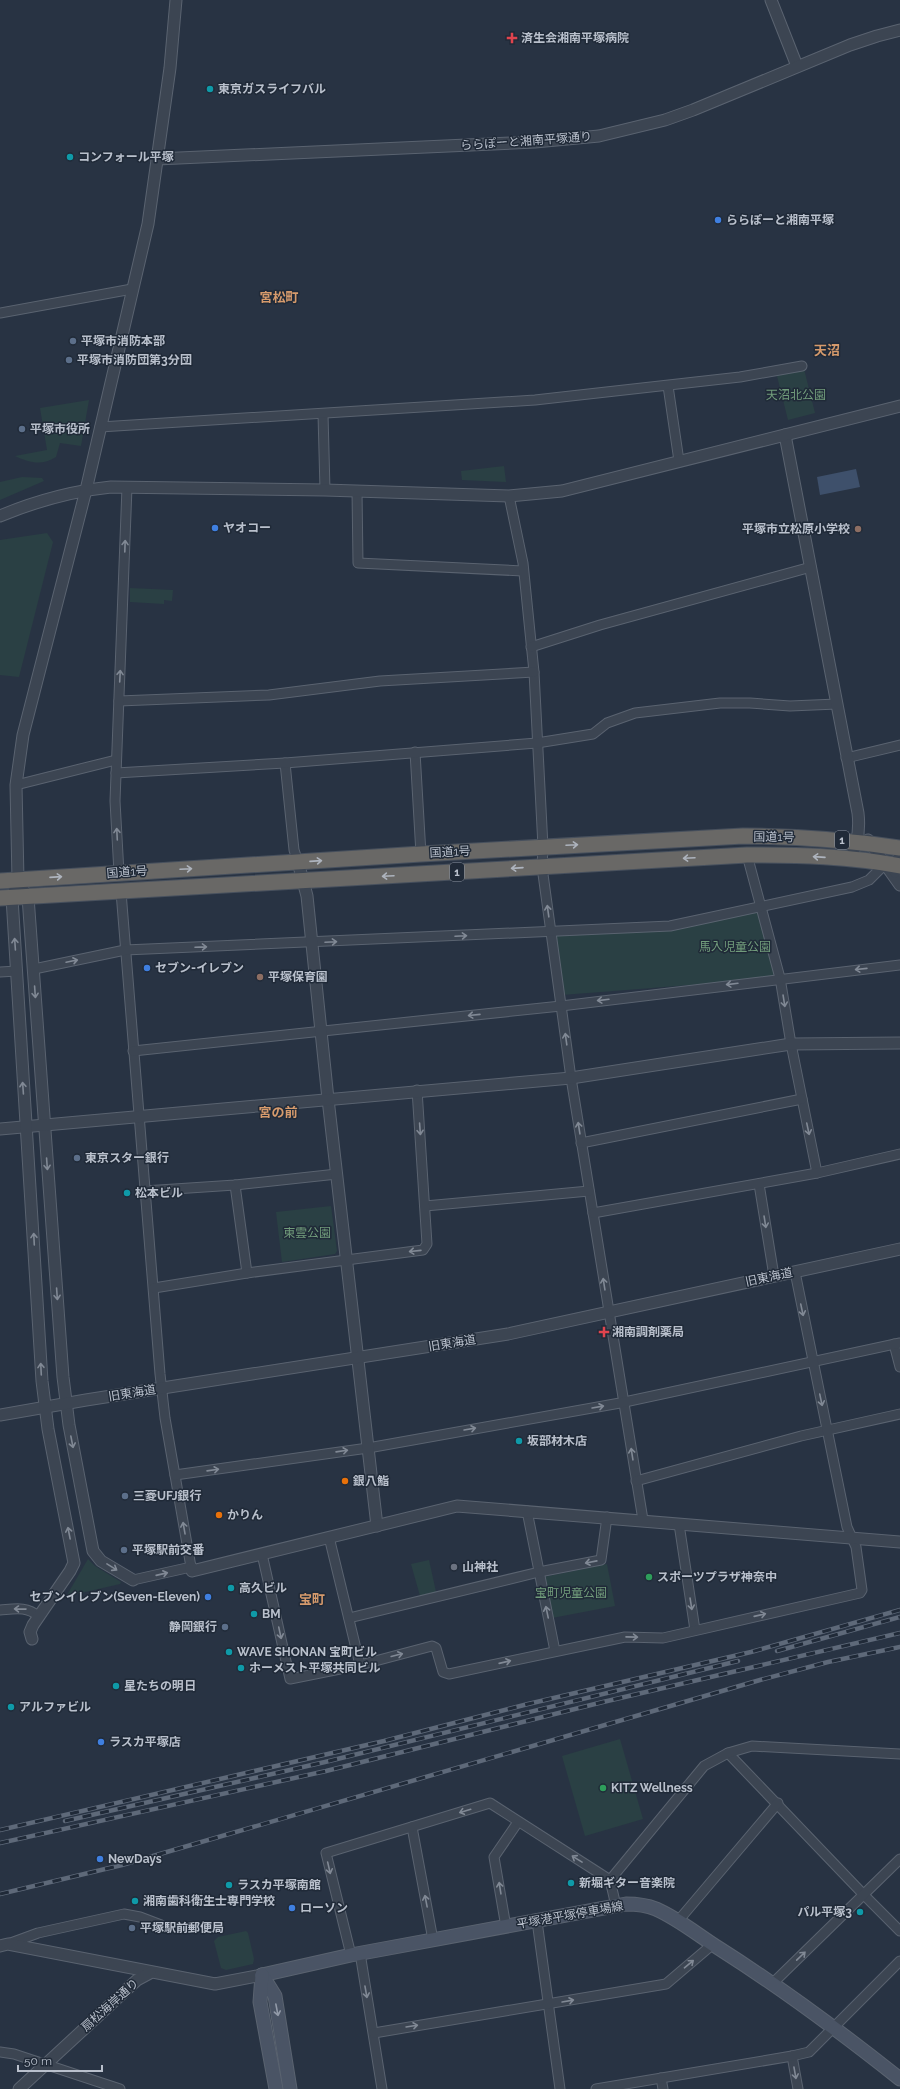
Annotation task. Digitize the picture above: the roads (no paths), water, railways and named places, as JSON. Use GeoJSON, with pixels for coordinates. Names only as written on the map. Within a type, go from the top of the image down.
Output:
{"type":"FeatureCollection","features":[{"type":"Feature","properties":{"kind":"highway","name":"国道1号"},"geometry":{"type":"LineString","coordinates":[[0,879],[18,880],[421,854],[743,836],[783,836],[864,842],[900,848]]}},
{"type":"Feature","properties":{"kind":"highway","name":"国道1号"},"geometry":{"type":"LineString","coordinates":[[28,897],[747,854],[798,855],[850,859],[896,867]]}},
{"type":"Feature","properties":{"kind":"highway","name":"1"},"geometry":{"type":"LineString","coordinates":[[6,898],[28,897]]}},
{"type":"Feature","properties":{"kind":"main road","name":"平塚港平塚停車場線"},"geometry":{"type":"LineString","coordinates":[[262,1975],[355,1954],[616,1906],[638,1904],[655,1909],[678,1921],[773,1983],[835,2027],[900,2079]]}},
{"type":"Feature","properties":{"kind":"main road"},"geometry":{"type":"LineString","coordinates":[[262,1975],[260,2002],[276,2089]]}},
{"type":"Feature","properties":{"kind":"main road"},"geometry":{"type":"LineString","coordinates":[[262,1975],[275,1996],[290,2089]]}},
{"type":"Feature","properties":{"kind":"street"},"geometry":{"type":"LineString","coordinates":[[176,0],[170,68],[148,224],[86,490],[23,735],[16,785],[18,880],[28,897],[66,1404],[93,1551],[101,1561],[133,1580],[191,1567]]}},
{"type":"Feature","properties":{"kind":"street"},"geometry":{"type":"LineString","coordinates":[[771,0],[797,66]]}},
{"type":"Feature","properties":{"kind":"street","name":"ららぽーと湘南平塚通り"},"geometry":{"type":"LineString","coordinates":[[157,159],[535,142],[599,136],[665,120],[797,66],[877,36],[900,30]]}},
{"type":"Feature","properties":{"kind":"street"},"geometry":{"type":"LineString","coordinates":[[0,313],[132,289]]}},
{"type":"Feature","properties":{"kind":"street"},"geometry":{"type":"LineString","coordinates":[[100,427],[535,400],[668,386],[802,366]]}},
{"type":"Feature","properties":{"kind":"street"},"geometry":{"type":"LineString","coordinates":[[668,386],[679,462]]}},
{"type":"Feature","properties":{"kind":"street"},"geometry":{"type":"LineString","coordinates":[[0,516],[32,503],[86,490],[127,487],[325,490],[509,496],[562,491],[900,406]]}},
{"type":"Feature","properties":{"kind":"street"},"geometry":{"type":"LineString","coordinates":[[323,414],[325,490]]}},
{"type":"Feature","properties":{"kind":"street"},"geometry":{"type":"LineString","coordinates":[[34,969],[125,950],[670,926],[852,886],[869,880],[896,867],[864,842],[846,758],[785,435]]}},
{"type":"Feature","properties":{"kind":"street"},"geometry":{"type":"LineString","coordinates":[[119,873],[115,801],[127,487]]}},
{"type":"Feature","properties":{"kind":"street"},"geometry":{"type":"LineString","coordinates":[[357,491],[358,563],[523,571]]}},
{"type":"Feature","properties":{"kind":"street"},"geometry":{"type":"LineString","coordinates":[[509,496],[523,563],[534,672],[543,847],[542,867],[581,1143],[643,1520]]}},
{"type":"Feature","properties":{"kind":"street"},"geometry":{"type":"LineString","coordinates":[[531,647],[600,625],[811,567]]}},
{"type":"Feature","properties":{"kind":"street"},"geometry":{"type":"LineString","coordinates":[[119,701],[269,695],[380,680],[534,672]]}},
{"type":"Feature","properties":{"kind":"street"},"geometry":{"type":"LineString","coordinates":[[116,773],[285,763],[537,743],[593,734],[607,723],[635,713],[720,703],[750,703],[790,706],[837,704]]}},
{"type":"Feature","properties":{"kind":"street"},"geometry":{"type":"LineString","coordinates":[[846,758],[900,745]]}},
{"type":"Feature","properties":{"kind":"street"},"geometry":{"type":"LineString","coordinates":[[415,752],[421,854]]}},
{"type":"Feature","properties":{"kind":"street"},"geometry":{"type":"LineString","coordinates":[[16,785],[116,760]]}},
{"type":"Feature","properties":{"kind":"street"},"geometry":{"type":"LineString","coordinates":[[285,763],[294,850],[304,881],[377,1526]]}},
{"type":"Feature","properties":{"kind":"street"},"geometry":{"type":"LineString","coordinates":[[850,859],[864,842]]}},
{"type":"Feature","properties":{"kind":"street"},"geometry":{"type":"LineString","coordinates":[[747,854],[780,978],[791,1044],[817,1173]]}},
{"type":"Feature","properties":{"kind":"street"},"geometry":{"type":"LineString","coordinates":[[0,879],[8,873],[17,857]]}},
{"type":"Feature","properties":{"kind":"street"},"geometry":{"type":"LineString","coordinates":[[18,880],[6,898],[17,971],[20,1048],[45,1408],[74,1563],[38,1616],[30,1632],[32,1639]]}},
{"type":"Feature","properties":{"kind":"street"},"geometry":{"type":"LineString","coordinates":[[121,892],[138,1118],[154,1288],[161,1388],[192,1571],[458,1506],[900,1542]]}},
{"type":"Feature","properties":{"kind":"street"},"geometry":{"type":"LineString","coordinates":[[133,1051],[321,1030],[561,1006],[780,978],[900,965]]}},
{"type":"Feature","properties":{"kind":"street"},"geometry":{"type":"LineString","coordinates":[[0,972],[17,971]]}},
{"type":"Feature","properties":{"kind":"street"},"geometry":{"type":"LineString","coordinates":[[0,1129],[138,1118],[417,1090],[571,1078],[791,1044],[900,1043]]}},
{"type":"Feature","properties":{"kind":"street"},"geometry":{"type":"LineString","coordinates":[[154,1288],[247,1272],[423,1250],[427,1244],[417,1090]]}},
{"type":"Feature","properties":{"kind":"street"},"geometry":{"type":"LineString","coordinates":[[581,1143],[802,1099]]}},
{"type":"Feature","properties":{"kind":"street"},"geometry":{"type":"LineString","coordinates":[[593,1213],[817,1173],[900,1154]]}},
{"type":"Feature","properties":{"kind":"street"},"geometry":{"type":"LineString","coordinates":[[144,1190],[235,1185],[337,1174]]}},
{"type":"Feature","properties":{"kind":"street"},"geometry":{"type":"LineString","coordinates":[[759,1184],[774,1276]]}},
{"type":"Feature","properties":{"kind":"street"},"geometry":{"type":"LineString","coordinates":[[235,1185],[247,1272]]}},
{"type":"Feature","properties":{"kind":"street"},"geometry":{"type":"LineString","coordinates":[[425,1206],[589,1191]]}},
{"type":"Feature","properties":{"kind":"street","name":"旧東海道"},"geometry":{"type":"LineString","coordinates":[[0,1415],[161,1388],[508,1334],[900,1249]]}},
{"type":"Feature","properties":{"kind":"street"},"geometry":{"type":"LineString","coordinates":[[262,1554],[290,1679],[360,1665],[432,1646],[436,1648],[442,1672],[449,1674],[555,1650],[625,1637],[663,1638],[860,1593],[862,1590],[856,1547],[850,1538],[794,1272]]}},
{"type":"Feature","properties":{"kind":"street"},"geometry":{"type":"LineString","coordinates":[[175,1475],[368,1448],[623,1402],[897,1344],[900,1367]]}},
{"type":"Feature","properties":{"kind":"street"},"geometry":{"type":"LineString","coordinates":[[636,1481],[828,1430],[900,1414]]}},
{"type":"Feature","properties":{"kind":"street"},"geometry":{"type":"LineString","coordinates":[[527,1511],[555,1650]]}},
{"type":"Feature","properties":{"kind":"street"},"geometry":{"type":"LineString","coordinates":[[349,1618],[539,1572],[601,1560],[607,1517]]}},
{"type":"Feature","properties":{"kind":"street"},"geometry":{"type":"LineString","coordinates":[[679,1524],[695,1630]]}},
{"type":"Feature","properties":{"kind":"street"},"geometry":{"type":"LineString","coordinates":[[329,1537],[360,1665]]}},
{"type":"Feature","properties":{"kind":"street"},"geometry":{"type":"LineString","coordinates":[[0,1610],[27,1609],[31,1610],[38,1616]]}},
{"type":"Feature","properties":{"kind":"street"},"geometry":{"type":"LineString","coordinates":[[610,1880],[704,1766],[728,1753],[752,1746],[900,1754]]}},
{"type":"Feature","properties":{"kind":"street"},"geometry":{"type":"LineString","coordinates":[[728,1753],[778,1803],[864,1895],[900,1930]]}},
{"type":"Feature","properties":{"kind":"street"},"geometry":{"type":"LineString","coordinates":[[382,2089],[374,2033],[355,1954],[326,1853],[490,1803],[610,1880],[616,1906]]}},
{"type":"Feature","properties":{"kind":"street"},"geometry":{"type":"LineString","coordinates":[[678,1921],[778,1803]]}},
{"type":"Feature","properties":{"kind":"street"},"geometry":{"type":"LineString","coordinates":[[506,1927],[494,1857],[518,1822]]}},
{"type":"Feature","properties":{"kind":"street"},"geometry":{"type":"LineString","coordinates":[[412,1827],[433,1940]]}},
{"type":"Feature","properties":{"kind":"street"},"geometry":{"type":"LineString","coordinates":[[773,1983],[900,1859]]}},
{"type":"Feature","properties":{"kind":"street"},"geometry":{"type":"LineString","coordinates":[[4,1945],[38,1933],[124,1914],[140,1917],[161,1925]]}},
{"type":"Feature","properties":{"kind":"street"},"geometry":{"type":"LineString","coordinates":[[537,1921],[560,2089]]}},
{"type":"Feature","properties":{"kind":"street"},"geometry":{"type":"LineString","coordinates":[[374,2033],[666,1984],[713,1944]]}},
{"type":"Feature","properties":{"kind":"street"},"geometry":{"type":"LineString","coordinates":[[4,1945],[215,1984],[262,1975]]}},
{"type":"Feature","properties":{"kind":"street"},"geometry":{"type":"LineString","coordinates":[[596,2089],[809,2052],[900,1961]]}},
{"type":"Feature","properties":{"kind":"street","name":"扇松海岸通り"},"geometry":{"type":"LineString","coordinates":[[19,2089],[137,1980],[150,1973]]}},
{"type":"Feature","properties":{"kind":"street"},"geometry":{"type":"LineString","coordinates":[[0,2052],[120,2089]]}},
{"type":"Feature","properties":{"kind":"street"},"geometry":{"type":"LineString","coordinates":[[792,2056],[798,2089]]}},
{"type":"Feature","properties":{"kind":"street"},"geometry":{"type":"LineString","coordinates":[[662,2078],[663,2089]]}},
{"type":"Feature","properties":{"kind":"water"},"geometry":{"type":"Polygon","coordinates":[[[856,469],[860,487],[820,495],[817,477],[856,469]]]}},
{"type":"Feature","properties":{"kind":"railway"},"geometry":{"type":"LineString","coordinates":[[0,1830],[384,1741],[528,1704],[751,1652],[900,1610]]}},
{"type":"Feature","properties":{"kind":"railway"},"geometry":{"type":"LineString","coordinates":[[777,1651],[900,1617]]}},
{"type":"Feature","properties":{"kind":"railway"},"geometry":{"type":"LineString","coordinates":[[0,1843],[326,1771],[603,1702],[900,1633]]}},
{"type":"Feature","properties":{"kind":"railway"},"geometry":{"type":"LineString","coordinates":[[0,1894],[122,1865],[760,1680],[828,1662],[900,1647]]}},
{"type":"Feature","properties":{"kind":"railway"},"geometry":{"type":"LineString","coordinates":[[65,1821],[325,1762],[738,1661]]}},
{"type":"Feature","properties":{"kind":"place","name":"済生会湘南平塚病院"},"geometry":{"type":"Point","coordinates":[512,38]}},
{"type":"Feature","properties":{"kind":"place","name":"東京ガスライフバル"},"geometry":{"type":"Point","coordinates":[210,89]}},
{"type":"Feature","properties":{"kind":"place","name":"コンフォール平塚"},"geometry":{"type":"Point","coordinates":[70,157]}},
{"type":"Feature","properties":{"kind":"place","name":"ららぽーと湘南平塚"},"geometry":{"type":"Point","coordinates":[718,220]}},
{"type":"Feature","properties":{"kind":"place","name":"平塚市消防本部"},"geometry":{"type":"Point","coordinates":[73,341]}},
{"type":"Feature","properties":{"kind":"place","name":"平塚市消防団第3分団"},"geometry":{"type":"Point","coordinates":[69,360]}},
{"type":"Feature","properties":{"kind":"place","name":"平塚市役所"},"geometry":{"type":"Point","coordinates":[22,429]}},
{"type":"Feature","properties":{"kind":"place","name":"ヤオコー"},"geometry":{"type":"Point","coordinates":[215,528]}},
{"type":"Feature","properties":{"kind":"place","name":"平塚市立松原小学校"},"geometry":{"type":"Point","coordinates":[858,529]}},
{"type":"Feature","properties":{"kind":"place","name":"セブン-イレブン"},"geometry":{"type":"Point","coordinates":[147,968]}},
{"type":"Feature","properties":{"kind":"place","name":"平塚保育園"},"geometry":{"type":"Point","coordinates":[260,977]}},
{"type":"Feature","properties":{"kind":"place","name":"東京スター銀行"},"geometry":{"type":"Point","coordinates":[77,1158]}},
{"type":"Feature","properties":{"kind":"place","name":"松本ビル"},"geometry":{"type":"Point","coordinates":[127,1193]}},
{"type":"Feature","properties":{"kind":"place","name":"湘南調剤薬局"},"geometry":{"type":"Point","coordinates":[604,1332]}},
{"type":"Feature","properties":{"kind":"place","name":"坂部材木店"},"geometry":{"type":"Point","coordinates":[519,1441]}},
{"type":"Feature","properties":{"kind":"place","name":"銀八鮨"},"geometry":{"type":"Point","coordinates":[345,1481]}},
{"type":"Feature","properties":{"kind":"place","name":"三菱UFJ銀行"},"geometry":{"type":"Point","coordinates":[125,1496]}},
{"type":"Feature","properties":{"kind":"place","name":"かりん"},"geometry":{"type":"Point","coordinates":[219,1515]}},
{"type":"Feature","properties":{"kind":"place","name":"平塚駅前交番"},"geometry":{"type":"Point","coordinates":[124,1550]}},
{"type":"Feature","properties":{"kind":"place","name":"山神社"},"geometry":{"type":"Point","coordinates":[454,1567]}},
{"type":"Feature","properties":{"kind":"place","name":"スポーツプラザ神奈中"},"geometry":{"type":"Point","coordinates":[649,1577]}},
{"type":"Feature","properties":{"kind":"place","name":"高久ビル"},"geometry":{"type":"Point","coordinates":[231,1588]}},
{"type":"Feature","properties":{"kind":"place","name":"セブンイレブン(Seven-Eleven)"},"geometry":{"type":"Point","coordinates":[208,1597]}},
{"type":"Feature","properties":{"kind":"place","name":"BM"},"geometry":{"type":"Point","coordinates":[254,1614]}},
{"type":"Feature","properties":{"kind":"place","name":"静岡銀行"},"geometry":{"type":"Point","coordinates":[225,1627]}},
{"type":"Feature","properties":{"kind":"place","name":"WAVE SHONAN 宝町ビル"},"geometry":{"type":"Point","coordinates":[229,1652]}},
{"type":"Feature","properties":{"kind":"place","name":"ホーメスト平塚共同ビル"},"geometry":{"type":"Point","coordinates":[241,1668]}},
{"type":"Feature","properties":{"kind":"place","name":"星たちの明日"},"geometry":{"type":"Point","coordinates":[116,1686]}},
{"type":"Feature","properties":{"kind":"place","name":"アルファビル"},"geometry":{"type":"Point","coordinates":[11,1707]}},
{"type":"Feature","properties":{"kind":"place","name":"ラスカ平塚店"},"geometry":{"type":"Point","coordinates":[101,1742]}},
{"type":"Feature","properties":{"kind":"place","name":"KITZ Wellness"},"geometry":{"type":"Point","coordinates":[603,1788]}},
{"type":"Feature","properties":{"kind":"place","name":"NewDays"},"geometry":{"type":"Point","coordinates":[100,1859]}},
{"type":"Feature","properties":{"kind":"place","name":"新堀ギター音楽院"},"geometry":{"type":"Point","coordinates":[571,1883]}},
{"type":"Feature","properties":{"kind":"place","name":"ラスカ平塚南館"},"geometry":{"type":"Point","coordinates":[229,1885]}},
{"type":"Feature","properties":{"kind":"place","name":"湘南歯科衛生士専門学校"},"geometry":{"type":"Point","coordinates":[135,1901]}},
{"type":"Feature","properties":{"kind":"place","name":"ローソン"},"geometry":{"type":"Point","coordinates":[292,1908]}},
{"type":"Feature","properties":{"kind":"place","name":"パル平塚3"},"geometry":{"type":"Point","coordinates":[860,1912]}},
{"type":"Feature","properties":{"kind":"place","name":"平塚駅前郵便局"},"geometry":{"type":"Point","coordinates":[132,1928]}},
{"type":"Feature","properties":{"kind":"district","name":"宮松町"},"geometry":{"type":"Point","coordinates":[279,297]}},
{"type":"Feature","properties":{"kind":"district","name":"天沼"},"geometry":{"type":"Point","coordinates":[827,350]}},
{"type":"Feature","properties":{"kind":"district","name":"宮の前"},"geometry":{"type":"Point","coordinates":[278,1112]}},
{"type":"Feature","properties":{"kind":"district","name":"宝町"},"geometry":{"type":"Point","coordinates":[312,1599]}},
{"type":"Feature","properties":{"kind":"park label","name":"天沼北公園"},"geometry":{"type":"Point","coordinates":[796,395]}},
{"type":"Feature","properties":{"kind":"park label","name":"馬入児童公園"},"geometry":{"type":"Point","coordinates":[735,947]}},
{"type":"Feature","properties":{"kind":"park label","name":"東雲公園"},"geometry":{"type":"Point","coordinates":[307,1233]}},
{"type":"Feature","properties":{"kind":"park label","name":"宝町児童公園"},"geometry":{"type":"Point","coordinates":[571,1593]}}]}
